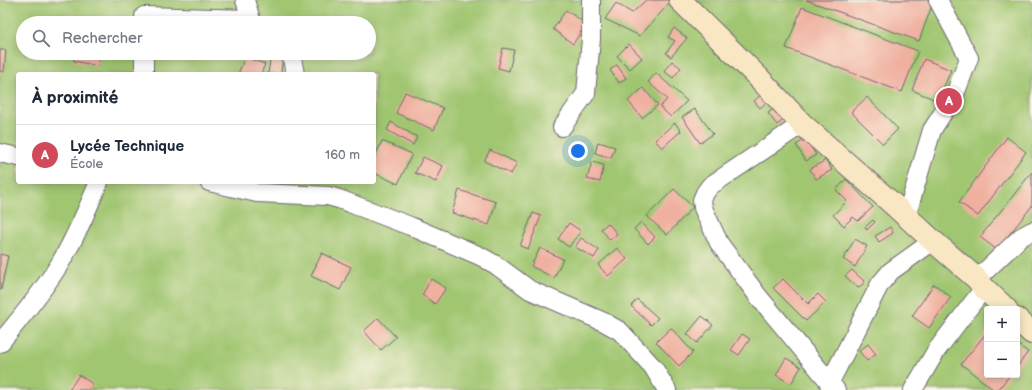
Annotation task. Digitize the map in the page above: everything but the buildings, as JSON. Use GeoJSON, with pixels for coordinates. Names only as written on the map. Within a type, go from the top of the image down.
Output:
{"type":"FeatureCollection","features":[{"type":"Feature","properties":{"kind":"street"},"geometry":{"type":"LineString","coordinates":[[246,0],[250,16]]}},
{"type":"Feature","properties":{"kind":"street"},"geometry":{"type":"LineString","coordinates":[[562,127],[586,93],[591,39],[591,0]]}},
{"type":"Feature","properties":{"kind":"street"},"geometry":{"type":"LineString","coordinates":[[680,0],[757,76],[802,124],[933,242],[981,283],[1003,306]]}},
{"type":"Feature","properties":{"kind":"street"},"geometry":{"type":"LineString","coordinates":[[906,217],[932,130],[955,94],[970,58],[938,0]]}},
{"type":"Feature","properties":{"kind":"street"},"geometry":{"type":"LineString","coordinates":[[144,13],[184,16]]}},
{"type":"Feature","properties":{"kind":"street"},"geometry":{"type":"LineString","coordinates":[[144,60],[144,72]]}},
{"type":"Feature","properties":{"kind":"street"},"geometry":{"type":"LineString","coordinates":[[292,60],[295,72]]}},
{"type":"Feature","properties":{"kind":"street"},"geometry":{"type":"LineString","coordinates":[[802,124],[710,186],[705,192],[702,200],[703,208],[719,242],[758,296],[833,387],[880,284],[891,271],[933,242]]}},
{"type":"Feature","properties":{"kind":"street"},"geometry":{"type":"LineString","coordinates":[[0,153],[16,157]]}},
{"type":"Feature","properties":{"kind":"street"},"geometry":{"type":"LineString","coordinates":[[0,343],[32,304],[59,265],[76,234],[98,184]]}},
{"type":"Feature","properties":{"kind":"street"},"geometry":{"type":"LineString","coordinates":[[226,184],[328,196],[339,199],[410,226],[480,256],[496,265],[530,290],[604,322],[620,332],[653,367],[667,390]]}},
{"type":"Feature","properties":{"kind":"street"},"geometry":{"type":"LineString","coordinates":[[913,390],[936,351],[981,283],[1021,237],[1032,231]]}},
{"type":"Feature","properties":{"kind":"street"},"geometry":{"type":"LineString","coordinates":[[1020,322],[1032,333]]}},
{"type":"Feature","properties":{"kind":"green space"},"geometry":{"type":"Polygon","coordinates":[[[0,0],[1032,0],[1032,390],[0,390],[0,0]]]}},
{"type":"Feature","properties":{"kind":"place","name":"Lycée Technique"},"geometry":{"type":"Point","coordinates":[949,101]}}]}
